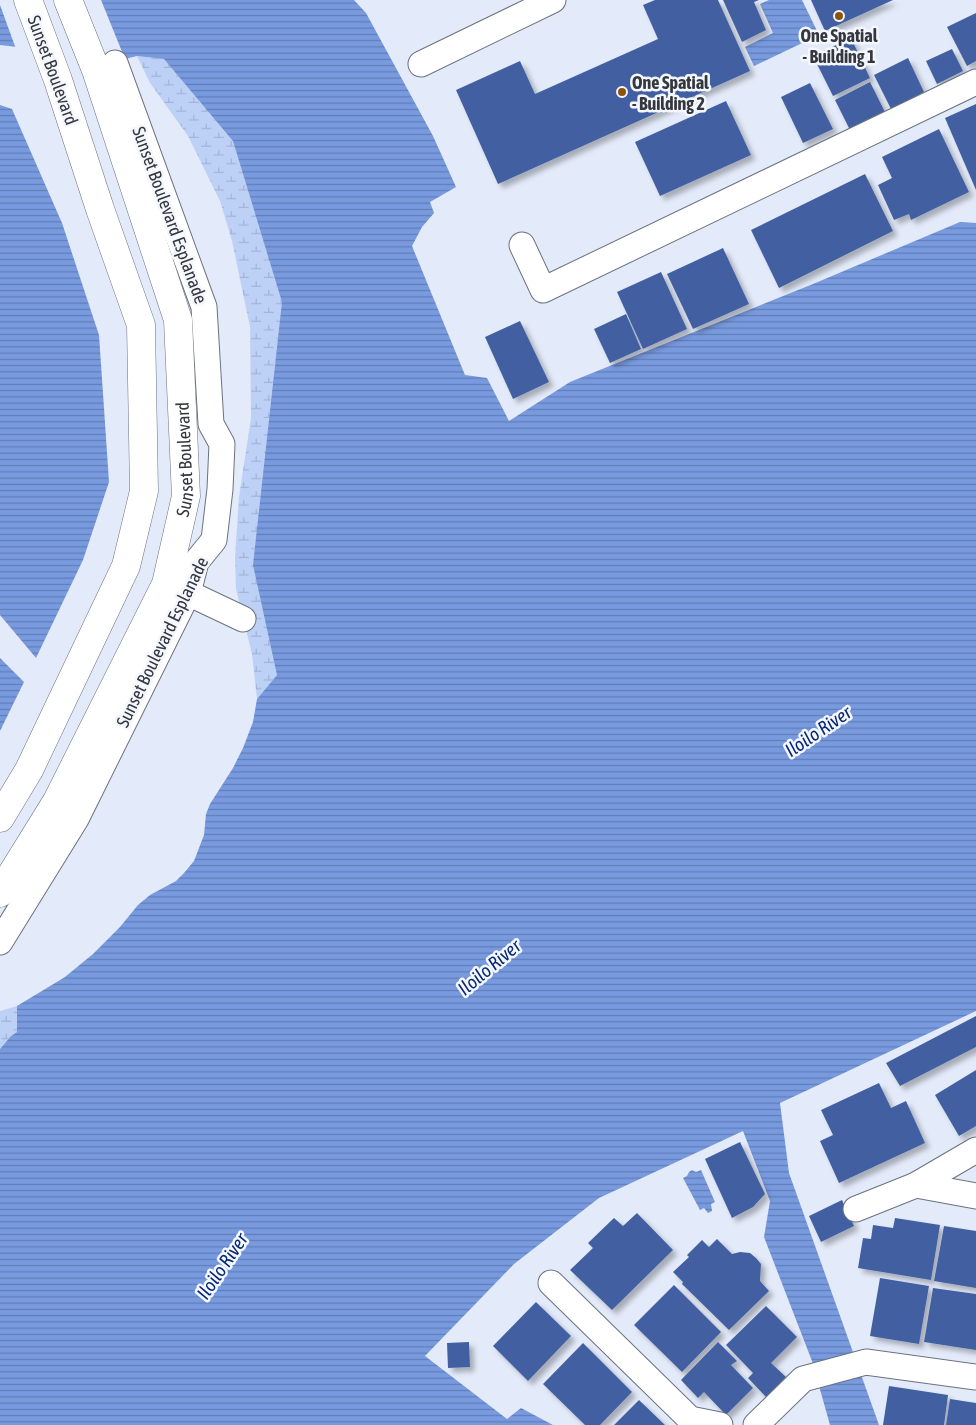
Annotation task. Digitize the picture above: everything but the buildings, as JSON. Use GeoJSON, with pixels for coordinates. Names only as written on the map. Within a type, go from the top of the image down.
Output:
{"type":"FeatureCollection","features":[{"type":"Feature","properties":{"kind":"main road","name":"Sunset Boulevard"},"geometry":{"type":"LineString","coordinates":[[0,818],[29,770],[126,566],[144,492],[141,325],[100,209],[58,80],[28,0]]}},
{"type":"Feature","properties":{"kind":"main road","name":"Sunset Boulevard"},"geometry":{"type":"LineString","coordinates":[[0,893],[57,802],[166,584],[186,496],[178,320],[106,66],[68,0]]}},
{"type":"Feature","properties":{"kind":"street"},"geometry":{"type":"LineString","coordinates":[[421,64],[553,0]]}},
{"type":"Feature","properties":{"kind":"street","name":"Sunset Boulevard Esplanade"},"geometry":{"type":"LineString","coordinates":[[0,942],[76,819],[188,593],[196,562],[214,540],[220,489],[222,444],[211,424],[204,307],[106,66]]}},
{"type":"Feature","properties":{"kind":"street"},"geometry":{"type":"LineString","coordinates":[[522,245],[543,290],[976,82]]}},
{"type":"Feature","properties":{"kind":"street"},"geometry":{"type":"LineString","coordinates":[[188,593],[242,619]]}},
{"type":"Feature","properties":{"kind":"street"},"geometry":{"type":"LineString","coordinates":[[856,1209],[916,1186],[976,1150]]}},
{"type":"Feature","properties":{"kind":"street"},"geometry":{"type":"LineString","coordinates":[[916,1186],[976,1196]]}},
{"type":"Feature","properties":{"kind":"street"},"geometry":{"type":"LineString","coordinates":[[551,1283],[690,1419],[720,1425]]}},
{"type":"Feature","properties":{"kind":"street"},"geometry":{"type":"LineString","coordinates":[[756,1425],[803,1379],[866,1362],[976,1377]]}},
{"type":"Feature","properties":{"kind":"green space"},"geometry":{"type":"Polygon","coordinates":[[[137,56],[164,59],[242,123],[288,297],[277,675],[257,699],[252,654],[236,589],[235,558],[239,497],[251,418],[250,327],[232,241],[220,201],[188,136],[150,83],[137,56]]]}},
{"type":"Feature","properties":{"kind":"green space"},"geometry":{"type":"Polygon","coordinates":[[[17,1006],[17,1032],[0,1049],[0,1011],[17,1006]]]}},
{"type":"Feature","properties":{"kind":"water","name":"Iloilo River"},"geometry":{"type":"Polygon","coordinates":[[[0,0],[354,0],[366,13],[433,136],[456,187],[430,202],[434,213],[422,227],[412,246],[465,375],[487,378],[509,421],[570,382],[813,284],[960,222],[976,223],[976,1011],[780,1103],[789,1173],[879,1425],[830,1425],[812,1361],[764,1237],[770,1201],[743,1131],[599,1198],[514,1264],[425,1356],[507,1419],[521,1408],[553,1425],[0,1425],[0,1049],[17,1032],[17,1006],[65,977],[93,954],[120,927],[138,905],[150,895],[176,881],[194,861],[204,835],[206,814],[210,804],[233,768],[243,748],[253,722],[257,699],[277,675],[253,565],[282,302],[233,141],[164,59],[137,56],[125,59],[0,45],[0,0]]]}},
{"type":"Feature","properties":{"kind":"water"},"geometry":{"type":"Polygon","coordinates":[[[769,0],[802,0],[819,35],[754,66],[745,47],[773,33],[760,4],[769,0]]]}},
{"type":"Feature","properties":{"kind":"water"},"geometry":{"type":"Polygon","coordinates":[[[0,105],[12,109],[62,223],[99,335],[109,482],[83,560],[36,658],[0,615],[0,105]]]}},
{"type":"Feature","properties":{"kind":"water"},"geometry":{"type":"Polygon","coordinates":[[[0,658],[24,682],[0,731],[0,658]]]}},
{"type":"Feature","properties":{"kind":"water"},"geometry":{"type":"Polygon","coordinates":[[[692,1170],[696,1172],[701,1170],[715,1202],[711,1204],[712,1211],[708,1213],[704,1208],[700,1210],[683,1178],[692,1170]]]}},
{"type":"Feature","properties":{"kind":"pier"},"geometry":{"type":"Polygon","coordinates":[[[0,0],[101,0],[125,59],[120,61],[16,49],[0,5],[0,0]]]}},
{"type":"Feature","properties":{"kind":"place","name":"One Spatial - Building 1"},"geometry":{"type":"Point","coordinates":[839,16]}},
{"type":"Feature","properties":{"kind":"place","name":"One Spatial - Building 2"},"geometry":{"type":"Point","coordinates":[622,92]}}]}
